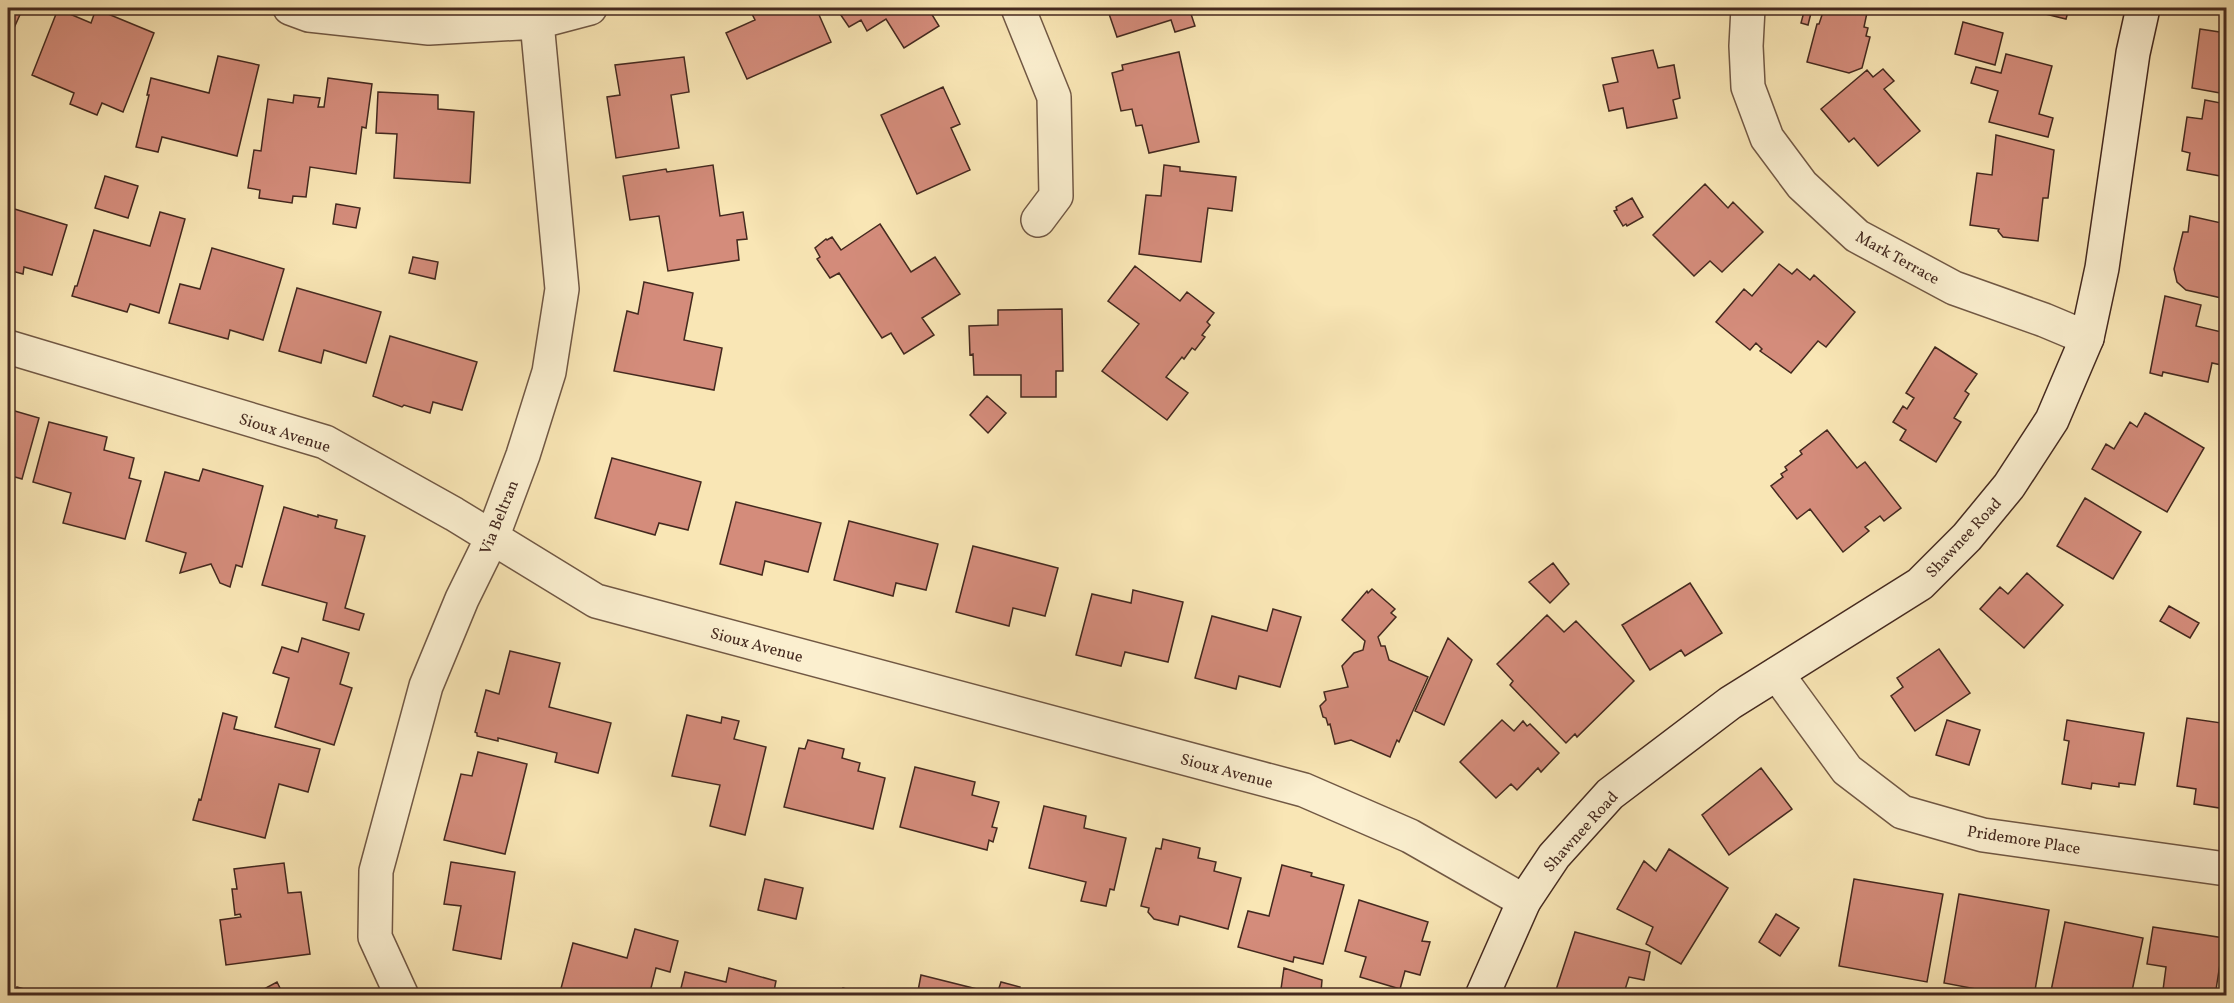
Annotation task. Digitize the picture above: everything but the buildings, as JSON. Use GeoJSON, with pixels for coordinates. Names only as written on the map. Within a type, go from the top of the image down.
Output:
{"type":"FeatureCollection","features":[{"type":"Feature","properties":{"kind":"street"},"geometry":{"type":"LineString","coordinates":[[290,8],[309,15],[429,28],[537,22],[590,8]]}},
{"type":"Feature","properties":{"kind":"street"},"geometry":{"type":"LineString","coordinates":[[1018,8],[1054,97],[1056,196],[1038,220]]}},
{"type":"Feature","properties":{"kind":"street","name":"Mark Terrace"},"geometry":{"type":"LineString","coordinates":[[1748,8],[1746,46],[1748,87],[1767,138],[1802,185],[1857,236],[1954,288],[2087,338]]}},
{"type":"Feature","properties":{"kind":"street","name":"Shawnee Road"},"geometry":{"type":"LineString","coordinates":[[1482,996],[1524,901],[1554,856],[1610,794],[1730,703],[1920,584],[1967,537],[2009,486],[2052,420],[2087,338],[2102,268],[2133,53],[2143,8]]}},
{"type":"Feature","properties":{"kind":"street","name":"Via Beltran"},"geometry":{"type":"LineString","coordinates":[[402,996],[375,937],[376,871],[426,686],[462,599],[492,538],[523,455],[549,372],[562,289],[537,22]]}},
{"type":"Feature","properties":{"kind":"street","name":"Sioux Avenue"},"geometry":{"type":"LineString","coordinates":[[8,347],[325,442],[596,601],[1304,790],[1410,836],[1524,901]]}},
{"type":"Feature","properties":{"kind":"street","name":"Pridemore Place"},"geometry":{"type":"LineString","coordinates":[[1777,674],[1847,770],[1902,812],[1983,836],[2226,869]]}}]}
